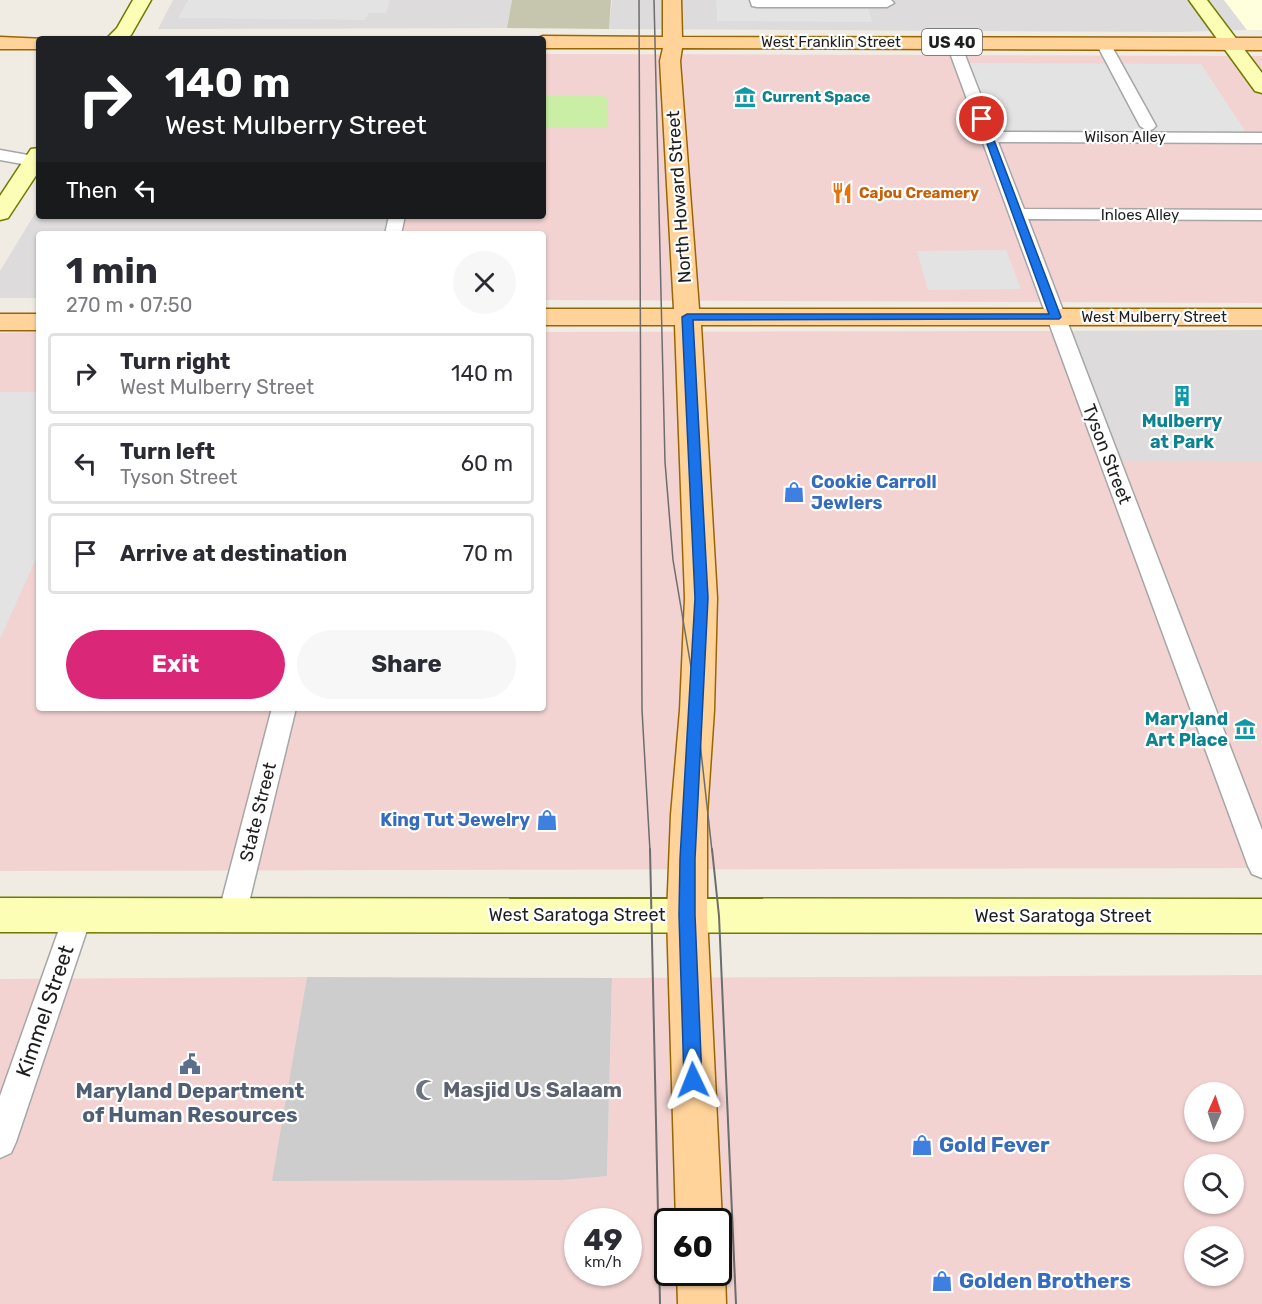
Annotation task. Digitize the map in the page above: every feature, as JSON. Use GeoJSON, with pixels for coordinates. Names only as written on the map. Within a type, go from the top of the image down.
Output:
{"type":"FeatureCollection","features":[{"type":"Feature","properties":{"kind":"main road"},"geometry":{"type":"LineString","coordinates":[[118,36],[124,31],[142,0]]}},
{"type":"Feature","properties":{"kind":"main road","name":"North Howard Street"},"geometry":{"type":"LineString","coordinates":[[672,0],[673,42],[670,61],[687,317],[701,623],[689,815],[687,915],[698,1208]]}},
{"type":"Feature","properties":{"kind":"main road"},"geometry":{"type":"LineString","coordinates":[[1198,0],[1262,87]]}},
{"type":"Feature","properties":{"kind":"main road","name":"West Franklin Street"},"geometry":{"type":"LineString","coordinates":[[546,42],[1262,44]]}},
{"type":"Feature","properties":{"kind":"main road"},"geometry":{"type":"LineString","coordinates":[[0,43],[36,43]]}},
{"type":"Feature","properties":{"kind":"main road"},"geometry":{"type":"LineString","coordinates":[[0,213],[36,162]]}},
{"type":"Feature","properties":{"kind":"main road","name":"West Mulberry Street"},"geometry":{"type":"LineString","coordinates":[[546,317],[1262,317]]}},
{"type":"Feature","properties":{"kind":"main road"},"geometry":{"type":"LineString","coordinates":[[0,322],[36,321]]}},
{"type":"Feature","properties":{"kind":"main road","name":"West Saratoga Street"},"geometry":{"type":"LineString","coordinates":[[0,915],[1262,916]]}},
{"type":"Feature","properties":{"kind":"main road"},"geometry":{"type":"LineString","coordinates":[[701,1286],[702,1304]]}},
{"type":"Feature","properties":{"kind":"lane"},"geometry":{"type":"LineString","coordinates":[[757,0],[757,3],[887,3]]}},
{"type":"Feature","properties":{"kind":"lane","name":"Tyson Street"},"geometry":{"type":"LineString","coordinates":[[953,42],[1262,866]]}},
{"type":"Feature","properties":{"kind":"lane"},"geometry":{"type":"LineString","coordinates":[[1103,43],[1148,126]]}},
{"type":"Feature","properties":{"kind":"lane","name":"Wilson Alley"},"geometry":{"type":"LineString","coordinates":[[989,137],[1262,138]]}},
{"type":"Feature","properties":{"kind":"lane"},"geometry":{"type":"LineString","coordinates":[[0,155],[36,159]]}},
{"type":"Feature","properties":{"kind":"lane","name":"Inloes Alley"},"geometry":{"type":"LineString","coordinates":[[1018,214],[1262,215]]}},
{"type":"Feature","properties":{"kind":"lane","name":"State Street"},"geometry":{"type":"LineString","coordinates":[[232,915],[283,711]]}},
{"type":"Feature","properties":{"kind":"lane","name":"Kimmel Street"},"geometry":{"type":"LineString","coordinates":[[0,1142],[78,915]]}},
{"type":"Feature","properties":{"kind":"shaded area"},"geometry":{"type":"Polygon","coordinates":[[[173,0],[512,0],[507,28],[158,29],[173,0]]]}},
{"type":"Feature","properties":{"kind":"shaded area"},"geometry":{"type":"Polygon","coordinates":[[[188,0],[390,0],[386,13],[369,13],[365,20],[178,18],[188,0]]]}},
{"type":"Feature","properties":{"kind":"shaded area"},"geometry":{"type":"Polygon","coordinates":[[[512,0],[611,0],[609,29],[507,28],[512,0]]]}},
{"type":"Feature","properties":{"kind":"shaded area"},"geometry":{"type":"Polygon","coordinates":[[[612,0],[1224,0],[1247,30],[1179,32],[609,29],[612,0]]]}},
{"type":"Feature","properties":{"kind":"shaded area"},"geometry":{"type":"Polygon","coordinates":[[[716,0],[866,0],[872,22],[717,21],[716,0]]]}},
{"type":"Feature","properties":{"kind":"shaded area"},"geometry":{"type":"Polygon","coordinates":[[[1224,0],[1262,0],[1262,30],[1247,30],[1224,0]]]}},
{"type":"Feature","properties":{"kind":"shaded area"},"geometry":{"type":"Polygon","coordinates":[[[546,54],[1262,56],[1262,303],[546,300],[546,231],[394,231],[397,219],[546,219],[546,54]]]}},
{"type":"Feature","properties":{"kind":"shaded area"},"geometry":{"type":"Polygon","coordinates":[[[968,63],[1201,64],[1247,134],[995,133],[968,63]]]}},
{"type":"Feature","properties":{"kind":"shaded area"},"geometry":{"type":"Polygon","coordinates":[[[36,212],[36,219],[397,219],[394,231],[36,231],[36,298],[0,298],[0,271],[36,212]]]}},
{"type":"Feature","properties":{"kind":"shaded area"},"geometry":{"type":"Polygon","coordinates":[[[1006,250],[1021,289],[928,290],[917,251],[1006,250]]]}},
{"type":"Feature","properties":{"kind":"shaded area","name":"Mulberry at Park"},"geometry":{"type":"Polygon","coordinates":[[[1262,330],[1262,461],[1118,461],[1067,331],[1262,330]]]}},
{"type":"Feature","properties":{"kind":"shaded area"},"geometry":{"type":"Polygon","coordinates":[[[1067,331],[1118,461],[1262,461],[1262,868],[0,871],[0,333],[36,332],[36,711],[546,711],[546,332],[1067,331]]]}},
{"type":"Feature","properties":{"kind":"shaded area"},"geometry":{"type":"Polygon","coordinates":[[[0,392],[36,392],[36,559],[0,639],[0,392]]]}},
{"type":"Feature","properties":{"kind":"shaded area"},"geometry":{"type":"Polygon","coordinates":[[[1262,975],[1262,1304],[0,1304],[0,979],[307,977],[304,999],[607,1176],[612,978],[1262,975]]]}},
{"type":"Feature","properties":{"kind":"shaded area","name":"Masjid Us Salaam"},"geometry":{"type":"Polygon","coordinates":[[[307,977],[612,978],[607,1176],[561,1180],[272,1181],[307,977]]]}},
{"type":"Feature","properties":{"kind":"green space"},"geometry":{"type":"Polygon","coordinates":[[[546,96],[603,96],[603,98],[608,98],[608,128],[546,128],[546,96]]]}},
{"type":"Feature","properties":{"kind":"tram line"},"geometry":{"type":"LineString","coordinates":[[639,0],[642,710],[650,851]]}},
{"type":"Feature","properties":{"kind":"tram line"},"geometry":{"type":"LineString","coordinates":[[654,0],[665,462],[673,560],[693,679],[712,851]]}},
{"type":"Feature","properties":{"kind":"tram line"},"geometry":{"type":"LineString","coordinates":[[650,849],[660,1304]]}},
{"type":"Feature","properties":{"kind":"tram line"},"geometry":{"type":"LineString","coordinates":[[712,849],[719,916],[736,1304]]}},
{"type":"Feature","properties":{"kind":"place","name":"Current Space"},"geometry":{"type":"Point","coordinates":[745,97]}},
{"type":"Feature","properties":{"kind":"place","name":"Cajou Creamery"},"geometry":{"type":"Point","coordinates":[842,193]}},
{"type":"Feature","properties":{"kind":"place","name":"Mulberry at Park"},"geometry":{"type":"Point","coordinates":[1182,396]}},
{"type":"Feature","properties":{"kind":"place","name":"Cookie Carroll Jewlers"},"geometry":{"type":"Point","coordinates":[794,492]}},
{"type":"Feature","properties":{"kind":"place","name":"Maryland Art Place"},"geometry":{"type":"Point","coordinates":[1245,729]}},
{"type":"Feature","properties":{"kind":"place","name":"King Tut Jewelry"},"geometry":{"type":"Point","coordinates":[547,820]}},
{"type":"Feature","properties":{"kind":"place","name":"Maryland Department of Human Resources"},"geometry":{"type":"Point","coordinates":[190,1064]}},
{"type":"Feature","properties":{"kind":"place","name":"Masjid Us Salaam"},"geometry":{"type":"Point","coordinates":[426,1090]}},
{"type":"Feature","properties":{"kind":"place","name":"Gold Fever"},"geometry":{"type":"Point","coordinates":[922,1145]}},
{"type":"Feature","properties":{"kind":"place","name":"Golden Brothers"},"geometry":{"type":"Point","coordinates":[942,1281]}},
{"type":"Feature","properties":{"kind":"route"},"geometry":{"type":"LineString","coordinates":[[693,1080],[687,859],[697,710],[701,598],[687,317],[1056,317],[982,119]]}}]}
